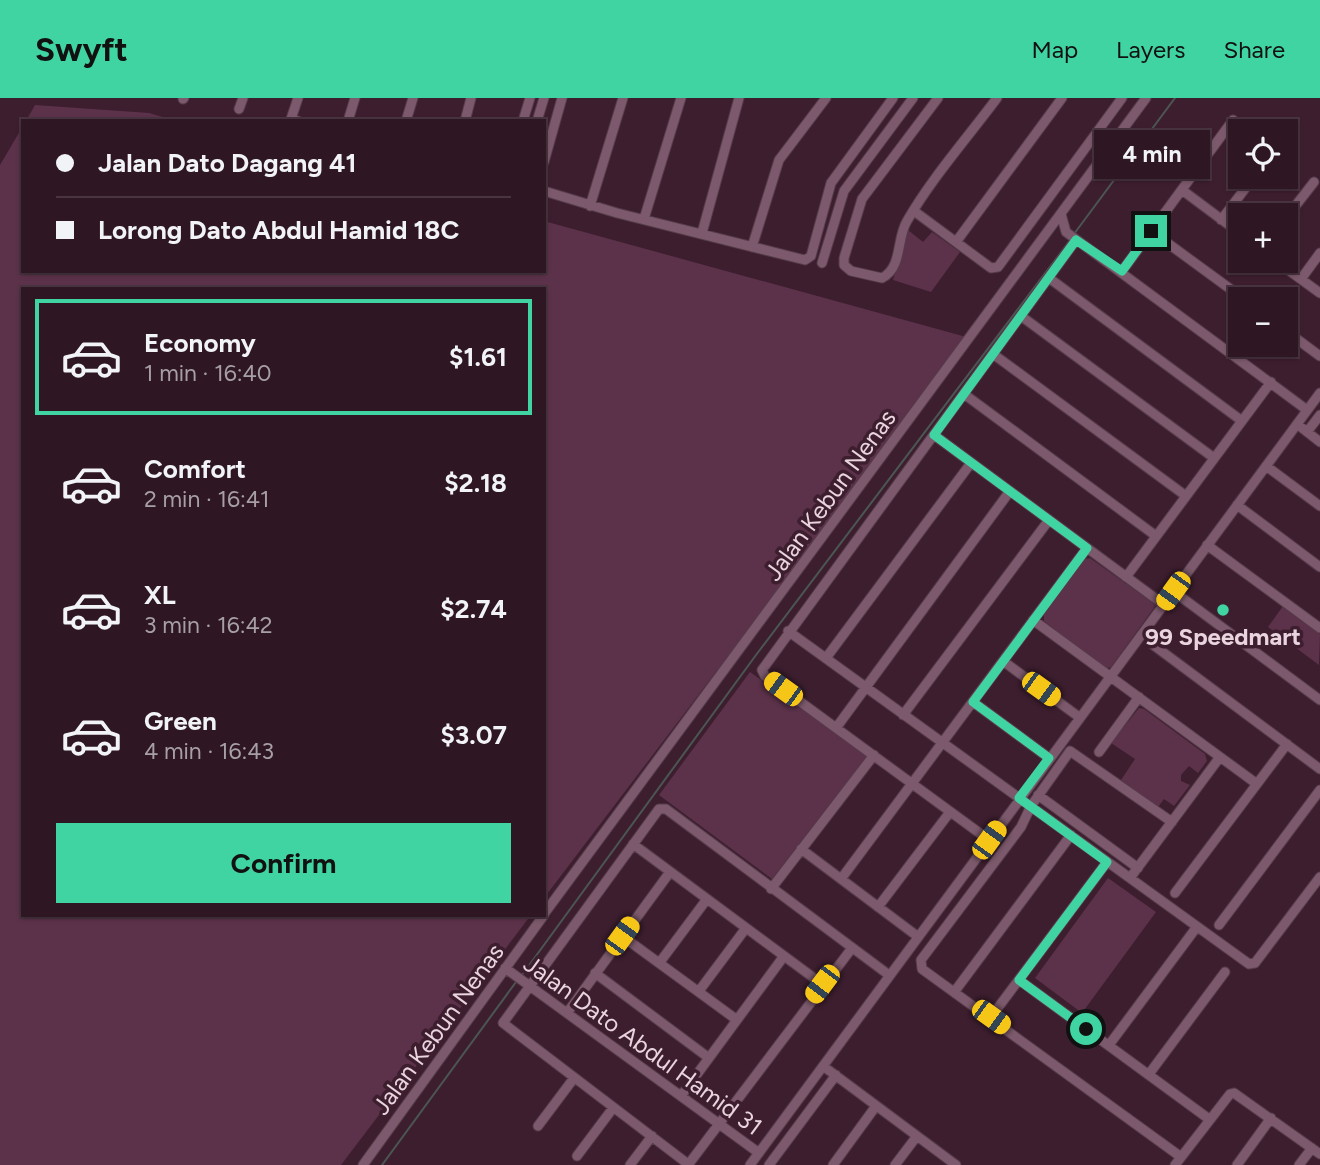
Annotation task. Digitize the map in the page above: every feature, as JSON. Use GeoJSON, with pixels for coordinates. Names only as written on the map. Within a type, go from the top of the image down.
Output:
{"type":"FeatureCollection","features":[{"type":"Feature","properties":{"kind":"street"},"geometry":{"type":"LineString","coordinates":[[239,109],[243,98]]}},
{"type":"Feature","properties":{"kind":"street"},"geometry":{"type":"LineString","coordinates":[[295,119],[298,98]]}},
{"type":"Feature","properties":{"kind":"street"},"geometry":{"type":"LineString","coordinates":[[349,119],[355,98]]}},
{"type":"Feature","properties":{"kind":"street"},"geometry":{"type":"LineString","coordinates":[[408,119],[413,98]]}},
{"type":"Feature","properties":{"kind":"street"},"geometry":{"type":"LineString","coordinates":[[466,119],[471,98]]}},
{"type":"Feature","properties":{"kind":"street"},"geometry":{"type":"LineString","coordinates":[[524,119],[530,98]]}},
{"type":"Feature","properties":{"kind":"street"},"geometry":{"type":"LineString","coordinates":[[538,119],[544,98]]}},
{"type":"Feature","properties":{"kind":"street"},"geometry":{"type":"LineString","coordinates":[[546,155],[562,98]]}},
{"type":"Feature","properties":{"kind":"street"},"geometry":{"type":"LineString","coordinates":[[590,206],[623,98]]}},
{"type":"Feature","properties":{"kind":"street"},"geometry":{"type":"LineString","coordinates":[[644,219],[681,98]]}},
{"type":"Feature","properties":{"kind":"street"},"geometry":{"type":"LineString","coordinates":[[702,233],[739,98]]}},
{"type":"Feature","properties":{"kind":"street"},"geometry":{"type":"LineString","coordinates":[[752,247],[779,160],[826,98]]}},
{"type":"Feature","properties":{"kind":"street"},"geometry":{"type":"LineString","coordinates":[[546,192],[590,206],[805,260],[811,256],[831,183],[893,98]]}},
{"type":"Feature","properties":{"kind":"street"},"geometry":{"type":"LineString","coordinates":[[822,263],[844,191],[913,98]]}},
{"type":"Feature","properties":{"kind":"street"},"geometry":{"type":"LineString","coordinates":[[938,98],[862,199],[844,258],[844,265],[851,271],[882,278],[888,275],[894,265],[906,222],[997,98]]}},
{"type":"Feature","properties":{"kind":"street"},"geometry":{"type":"LineString","coordinates":[[956,242],[1062,98]]}},
{"type":"Feature","properties":{"kind":"street"},"geometry":{"type":"LineString","coordinates":[[914,211],[991,268],[998,267],[1122,98]]}},
{"type":"Feature","properties":{"kind":"street","name":"Jalan Kebun Nenas"},"geometry":{"type":"LineString","coordinates":[[546,912],[1146,98]]}},
{"type":"Feature","properties":{"kind":"street"},"geometry":{"type":"LineString","coordinates":[[1122,271],[1228,127]]}},
{"type":"Feature","properties":{"kind":"street"},"geometry":{"type":"LineString","coordinates":[[1298,203],[1314,182]]}},
{"type":"Feature","properties":{"kind":"street"},"geometry":{"type":"LineString","coordinates":[[1222,220],[1245,189]]}},
{"type":"Feature","properties":{"kind":"street"},"geometry":{"type":"LineString","coordinates":[[1182,190],[1228,224]]}},
{"type":"Feature","properties":{"kind":"street"},"geometry":{"type":"LineString","coordinates":[[844,191],[862,199]]}},
{"type":"Feature","properties":{"kind":"street"},"geometry":{"type":"LineString","coordinates":[[1061,214],[1063,228],[1076,240],[1122,271],[1307,410]]}},
{"type":"Feature","properties":{"kind":"street"},"geometry":{"type":"LineString","coordinates":[[1151,231],[1228,287]]}},
{"type":"Feature","properties":{"kind":"street"},"geometry":{"type":"LineString","coordinates":[[989,840],[765,676],[764,665],[1076,240]]}},
{"type":"Feature","properties":{"kind":"street"},"geometry":{"type":"LineString","coordinates":[[1301,279],[1320,253]]}},
{"type":"Feature","properties":{"kind":"street"},"geometry":{"type":"LineString","coordinates":[[1293,273],[1320,293]]}},
{"type":"Feature","properties":{"kind":"street"},"geometry":{"type":"LineString","coordinates":[[1049,278],[1242,421]]}},
{"type":"Feature","properties":{"kind":"street"},"geometry":{"type":"LineString","coordinates":[[1021,316],[1214,458]]}},
{"type":"Feature","properties":{"kind":"street"},"geometry":{"type":"LineString","coordinates":[[1298,340],[1320,356]]}},
{"type":"Feature","properties":{"kind":"street"},"geometry":{"type":"LineString","coordinates":[[993,354],[1186,496]]}},
{"type":"Feature","properties":{"kind":"street"},"geometry":{"type":"LineString","coordinates":[[1126,577],[1271,382]]}},
{"type":"Feature","properties":{"kind":"street"},"geometry":{"type":"LineString","coordinates":[[750,1165],[1320,393]]}},
{"type":"Feature","properties":{"kind":"street"},"geometry":{"type":"LineString","coordinates":[[964,394],[1156,536]]}},
{"type":"Feature","properties":{"kind":"street"},"geometry":{"type":"LineString","coordinates":[[1307,432],[1320,415]]}},
{"type":"Feature","properties":{"kind":"street"},"geometry":{"type":"LineString","coordinates":[[1297,424],[1320,442]]}},
{"type":"Feature","properties":{"kind":"street"},"geometry":{"type":"LineString","coordinates":[[934,435],[1163,604]]}},
{"type":"Feature","properties":{"kind":"street"},"geometry":{"type":"LineString","coordinates":[[826,658],[971,463]]}},
{"type":"Feature","properties":{"kind":"street"},"geometry":{"type":"LineString","coordinates":[[1266,466],[1320,506]]}},
{"type":"Feature","properties":{"kind":"street"},"geometry":{"type":"LineString","coordinates":[[836,727],[1010,491]]}},
{"type":"Feature","properties":{"kind":"street"},"geometry":{"type":"LineString","coordinates":[[1237,505],[1320,567]]}},
{"type":"Feature","properties":{"kind":"street"},"geometry":{"type":"LineString","coordinates":[[903,715],[1049,520]]}},
{"type":"Feature","properties":{"kind":"street"},"geometry":{"type":"LineString","coordinates":[[1208,545],[1320,628]]}},
{"type":"Feature","properties":{"kind":"street"},"geometry":{"type":"LineString","coordinates":[[841,879],[1087,548]]}},
{"type":"Feature","properties":{"kind":"street"},"geometry":{"type":"LineString","coordinates":[[1173,591],[1320,700]]}},
{"type":"Feature","properties":{"kind":"street"},"geometry":{"type":"LineString","coordinates":[[1033,620],[1256,784]]}},
{"type":"Feature","properties":{"kind":"street"},"geometry":{"type":"LineString","coordinates":[[788,631],[1249,964],[1255,963],[1320,877]]}},
{"type":"Feature","properties":{"kind":"street"},"geometry":{"type":"LineString","coordinates":[[1152,644],[1320,769]]}},
{"type":"Feature","properties":{"kind":"street"},"geometry":{"type":"LineString","coordinates":[[1003,661],[1079,717]]}},
{"type":"Feature","properties":{"kind":"street"},"geometry":{"type":"LineString","coordinates":[[1099,752],[1139,697]]}},
{"type":"Feature","properties":{"kind":"street"},"geometry":{"type":"LineString","coordinates":[[973,702],[1049,758]]}},
{"type":"Feature","properties":{"kind":"street"},"geometry":{"type":"LineString","coordinates":[[1175,893],[1287,744]]}},
{"type":"Feature","properties":{"kind":"street"},"geometry":{"type":"LineString","coordinates":[[1172,822],[1070,751],[1038,795],[1021,827],[921,960],[922,969],[991,1017],[1178,1161],[1209,1119],[1230,1094],[1234,1093],[1316,1151],[1299,1165]]}},
{"type":"Feature","properties":{"kind":"street"},"geometry":{"type":"LineString","coordinates":[[771,889],[874,755]]}},
{"type":"Feature","properties":{"kind":"street"},"geometry":{"type":"LineString","coordinates":[[1130,878],[1220,757]]}},
{"type":"Feature","properties":{"kind":"street"},"geometry":{"type":"LineString","coordinates":[[1219,925],[1320,790]]}},
{"type":"Feature","properties":{"kind":"street"},"geometry":{"type":"LineString","coordinates":[[1038,795],[1138,868]]}},
{"type":"Feature","properties":{"kind":"street"},"geometry":{"type":"LineString","coordinates":[[852,948],[822,984],[688,1165],[503,1023],[663,808],[889,975]]}},
{"type":"Feature","properties":{"kind":"street"},"geometry":{"type":"LineString","coordinates":[[878,907],[950,812]]}},
{"type":"Feature","properties":{"kind":"street"},"geometry":{"type":"LineString","coordinates":[[955,991],[1071,835]]}},
{"type":"Feature","properties":{"kind":"street"},"geometry":{"type":"LineString","coordinates":[[633,845],[822,984]]}},
{"type":"Feature","properties":{"kind":"street"},"geometry":{"type":"LineString","coordinates":[[801,849],[917,936]]}},
{"type":"Feature","properties":{"kind":"street"},"geometry":{"type":"LineString","coordinates":[[991,1017],[1107,862]]}},
{"type":"Feature","properties":{"kind":"street"},"geometry":{"type":"LineString","coordinates":[[567,1013],[670,872]]}},
{"type":"Feature","properties":{"kind":"street"},"geometry":{"type":"LineString","coordinates":[[660,962],[707,899]]}},
{"type":"Feature","properties":{"kind":"street","name":"Jalan Kebun Nenas"},"geometry":{"type":"LineString","coordinates":[[363,1165],[543,917]]}},
{"type":"Feature","properties":{"kind":"street"},"geometry":{"type":"LineString","coordinates":[[699,991],[746,928]]}},
{"type":"Feature","properties":{"kind":"street"},"geometry":{"type":"LineString","coordinates":[[1109,1045],[1196,928]]}},
{"type":"Feature","properties":{"kind":"street"},"geometry":{"type":"LineString","coordinates":[[622,936],[737,1020]]}},
{"type":"Feature","properties":{"kind":"street"},"geometry":{"type":"LineString","coordinates":[[681,1096],[784,956]]}},
{"type":"Feature","properties":{"kind":"street","name":"Jalan Dato Abdul Hamid 31"},"geometry":{"type":"LineString","coordinates":[[505,968],[759,1153]]}},
{"type":"Feature","properties":{"kind":"street"},"geometry":{"type":"LineString","coordinates":[[1149,1074],[1225,972]]}},
{"type":"Feature","properties":{"kind":"street"},"geometry":{"type":"LineString","coordinates":[[595,973],[709,1058]]}},
{"type":"Feature","properties":{"kind":"street"},"geometry":{"type":"LineString","coordinates":[[1019,980],[1209,1119]]}},
{"type":"Feature","properties":{"kind":"street"},"geometry":{"type":"LineString","coordinates":[[823,1066],[956,1165]]}},
{"type":"Feature","properties":{"kind":"street"},"geometry":{"type":"LineString","coordinates":[[769,1165],[835,1075]]}},
{"type":"Feature","properties":{"kind":"street"},"geometry":{"type":"LineString","coordinates":[[538,1126],[574,1078]]}},
{"type":"Feature","properties":{"kind":"street"},"geometry":{"type":"LineString","coordinates":[[833,1165],[876,1105]]}},
{"type":"Feature","properties":{"kind":"street"},"geometry":{"type":"LineString","coordinates":[[577,1156],[613,1108]]}},
{"type":"Feature","properties":{"kind":"street"},"geometry":{"type":"LineString","coordinates":[[1237,1165],[1271,1118]]}},
{"type":"Feature","properties":{"kind":"street"},"geometry":{"type":"LineString","coordinates":[[630,1165],[652,1136]]}},
{"type":"Feature","properties":{"kind":"street"},"geometry":{"type":"LineString","coordinates":[[895,1165],[917,1136]]}},
{"type":"Feature","properties":{"kind":"shaded area"},"geometry":{"type":"Polygon","coordinates":[[[35,105],[149,113],[169,119],[27,119],[35,105]]]}},
{"type":"Feature","properties":{"kind":"shaded area"},"geometry":{"type":"Polygon","coordinates":[[[21,129],[21,273],[546,273],[546,222],[970,338],[546,895],[546,287],[21,287],[21,917],[529,917],[341,1165],[0,1165],[0,165],[21,129]]]}},
{"type":"Feature","properties":{"kind":"shaded area"},"geometry":{"type":"Polygon","coordinates":[[[908,230],[923,242],[932,232],[960,252],[931,292],[893,280],[908,230]]]}},
{"type":"Feature","properties":{"kind":"shaded area"},"geometry":{"type":"Polygon","coordinates":[[[1090,558],[1156,605],[1111,667],[1105,669],[1044,621],[1044,612],[1085,559],[1090,558]]]}},
{"type":"Feature","properties":{"kind":"shaded area"},"geometry":{"type":"Polygon","coordinates":[[[1283,606],[1320,634],[1319,665],[1268,627],[1283,606]]]}},
{"type":"Feature","properties":{"kind":"shaded area"},"geometry":{"type":"Polygon","coordinates":[[[750,672],[867,756],[772,879],[659,795],[750,672]]]}},
{"type":"Feature","properties":{"kind":"shaded area"},"geometry":{"type":"Polygon","coordinates":[[[1139,708],[1205,754],[1207,761],[1198,773],[1189,766],[1181,775],[1181,781],[1190,785],[1174,806],[1164,799],[1158,807],[1121,780],[1135,759],[1111,743],[1139,708]]]}},
{"type":"Feature","properties":{"kind":"shaded area"},"geometry":{"type":"Polygon","coordinates":[[[1108,878],[1156,912],[1082,1013],[1035,978],[1108,878]]]}},
{"type":"Feature","properties":{"kind":"waterway"},"geometry":{"type":"LineString","coordinates":[[1074,234],[1175,98]]}},
{"type":"Feature","properties":{"kind":"waterway"},"geometry":{"type":"LineString","coordinates":[[522,975],[756,655],[1071,239]]}},
{"type":"Feature","properties":{"kind":"waterway"},"geometry":{"type":"LineString","coordinates":[[382,1165],[516,982]]}},
{"type":"Feature","properties":{"kind":"place","name":"99 Speedmart"},"geometry":{"type":"Point","coordinates":[1223,610]}},
{"type":"Feature","properties":{"kind":"route"},"geometry":{"type":"LineString","coordinates":[[1086,1029],[1019,980],[1107,862],[1019,798],[1049,758],[973,702],[1087,548],[934,435],[1076,240],[1122,271],[1151,231]]}}]}
